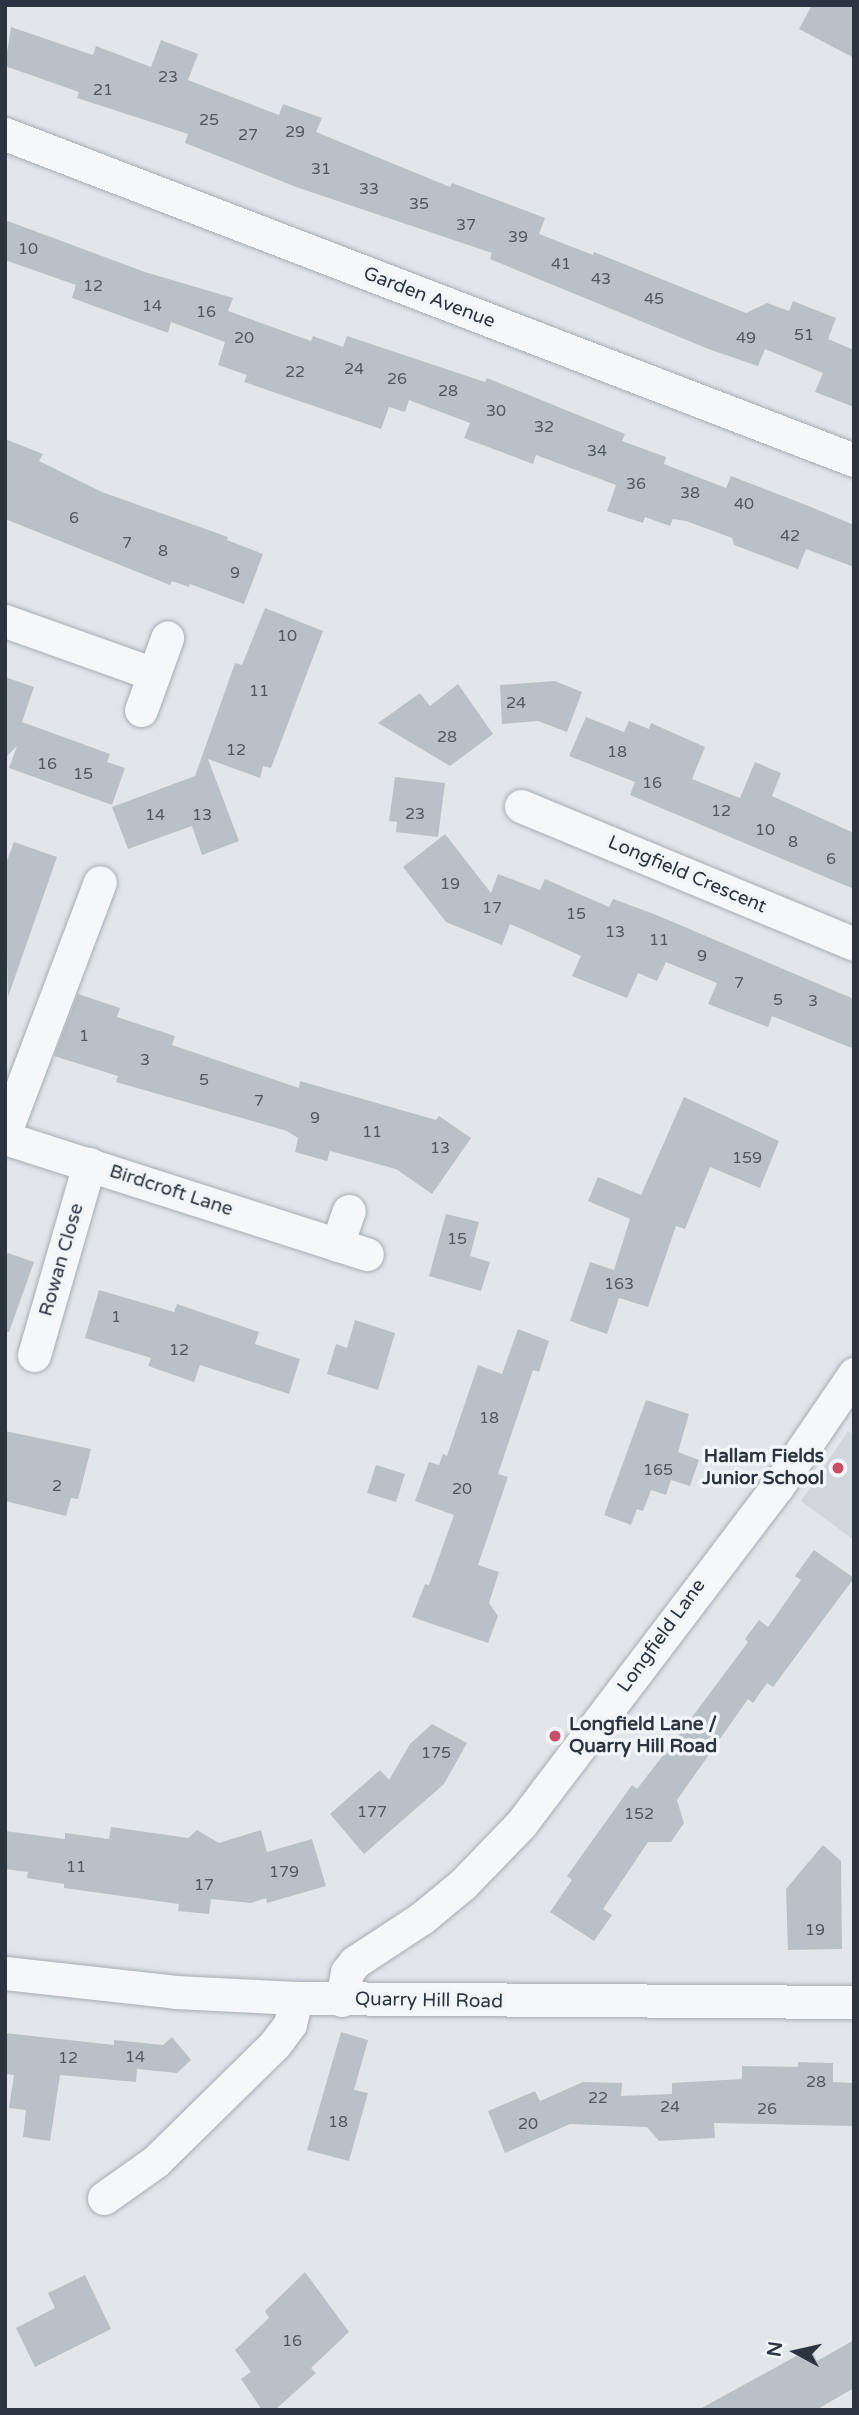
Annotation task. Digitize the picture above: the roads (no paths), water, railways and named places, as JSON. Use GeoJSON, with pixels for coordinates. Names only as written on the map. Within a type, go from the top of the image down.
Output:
{"type":"FeatureCollection","features":[{"type":"Feature","properties":{"kind":"street","name":"Garden Avenue"},"geometry":{"type":"LineString","coordinates":[[5,134],[854,460]]}},
{"type":"Feature","properties":{"kind":"street"},"geometry":{"type":"LineString","coordinates":[[5,621],[154,674]]}},
{"type":"Feature","properties":{"kind":"street"},"geometry":{"type":"LineString","coordinates":[[141,710],[167,638]]}},
{"type":"Feature","properties":{"kind":"street","name":"Longfield Crescent"},"geometry":{"type":"LineString","coordinates":[[521,806],[854,944]]}},
{"type":"Feature","properties":{"kind":"street"},"geometry":{"type":"LineString","coordinates":[[5,1132],[100,882]]}},
{"type":"Feature","properties":{"kind":"street","name":"Birdcroft Lane"},"geometry":{"type":"LineString","coordinates":[[5,1138],[352,1250],[349,1211]]}},
{"type":"Feature","properties":{"kind":"street","name":"Rowan Close"},"geometry":{"type":"LineString","coordinates":[[34,1355],[89,1164]]}},
{"type":"Feature","properties":{"kind":"street","name":"Longfield Lane"},"geometry":{"type":"LineString","coordinates":[[342,2000],[347,1972],[355,1962],[463,1884],[528,1815],[777,1488],[854,1374]]}},
{"type":"Feature","properties":{"kind":"street","name":"Quarry Hill Road"},"geometry":{"type":"LineString","coordinates":[[5,1973],[176,1992],[342,2000],[854,2002]]}},
{"type":"Feature","properties":{"kind":"street"},"geometry":{"type":"LineString","coordinates":[[104,2198],[156,2161],[275,2044],[290,2024],[296,1998]]}},
{"type":"Feature","properties":{"kind":"place","name":"Hallam Fields Junior School"},"geometry":{"type":"Point","coordinates":[838,1468]}},
{"type":"Feature","properties":{"kind":"place","name":"Longfield Lane / Quarry Hill Road"},"geometry":{"type":"Point","coordinates":[555,1736]}}]}
